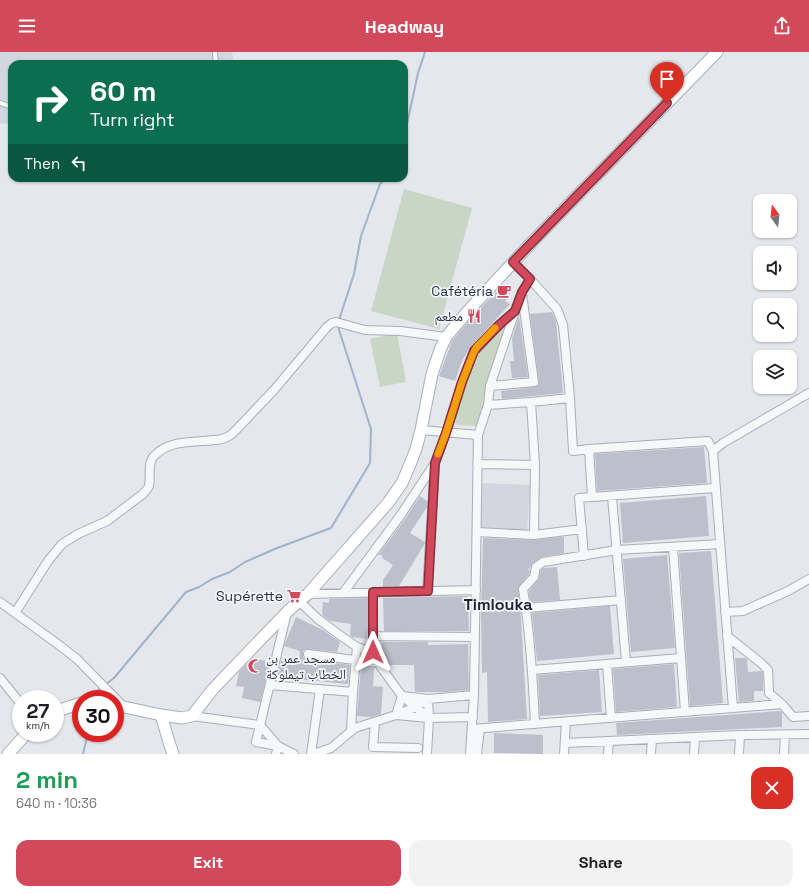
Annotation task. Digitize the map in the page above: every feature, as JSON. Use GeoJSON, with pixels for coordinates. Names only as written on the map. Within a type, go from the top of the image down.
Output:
{"type":"FeatureCollection","features":[{"type":"Feature","properties":{"kind":"street"},"geometry":{"type":"LineString","coordinates":[[192,716],[212,689],[303,597],[396,493],[411,462],[421,430],[435,364],[446,337],[513,262],[717,52]]}},
{"type":"Feature","properties":{"kind":"street"},"geometry":{"type":"LineString","coordinates":[[513,262],[557,309],[563,325],[573,450],[708,440],[713,451],[732,708]]}},
{"type":"Feature","properties":{"kind":"street"},"geometry":{"type":"LineString","coordinates":[[478,754],[476,729],[473,717],[478,435],[488,405],[490,386],[515,311],[522,292],[530,279]]}},
{"type":"Feature","properties":{"kind":"street"},"geometry":{"type":"LineString","coordinates":[[490,386],[534,382],[522,292]]}},
{"type":"Feature","properties":{"kind":"street"},"geometry":{"type":"LineString","coordinates":[[343,593],[400,516],[435,463],[474,351],[515,311]]}},
{"type":"Feature","properties":{"kind":"street"},"geometry":{"type":"LineString","coordinates":[[15,614],[48,560],[62,544],[78,534],[107,520],[147,490],[149,486],[151,462],[155,455],[177,443],[206,441],[230,436],[274,390],[332,323],[336,322],[365,330],[400,331],[446,337]]}},
{"type":"Feature","properties":{"kind":"street"},"geometry":{"type":"LineString","coordinates":[[713,451],[723,443],[809,393]]}},
{"type":"Feature","properties":{"kind":"street"},"geometry":{"type":"LineString","coordinates":[[488,405],[570,398]]}},
{"type":"Feature","properties":{"kind":"street"},"geometry":{"type":"LineString","coordinates":[[531,402],[535,465],[534,535]]}},
{"type":"Feature","properties":{"kind":"street"},"geometry":{"type":"LineString","coordinates":[[421,430],[478,435]]}},
{"type":"Feature","properties":{"kind":"street"},"geometry":{"type":"LineString","coordinates":[[589,449],[592,497]]}},
{"type":"Feature","properties":{"kind":"street"},"geometry":{"type":"LineString","coordinates":[[428,591],[435,463]]}},
{"type":"Feature","properties":{"kind":"street"},"geometry":{"type":"LineString","coordinates":[[478,464],[535,465]]}},
{"type":"Feature","properties":{"kind":"street"},"geometry":{"type":"LineString","coordinates":[[584,556],[579,498],[716,488]]}},
{"type":"Feature","properties":{"kind":"street"},"geometry":{"type":"LineString","coordinates":[[612,496],[626,662]]}},
{"type":"Feature","properties":{"kind":"street"},"geometry":{"type":"LineString","coordinates":[[477,532],[534,535],[582,529]]}},
{"type":"Feature","properties":{"kind":"street"},"geometry":{"type":"LineString","coordinates":[[535,724],[532,670],[523,589],[534,578],[536,567],[543,562],[617,550],[720,544]]}},
{"type":"Feature","properties":{"kind":"street"},"geometry":{"type":"LineString","coordinates":[[673,547],[685,712]]}},
{"type":"Feature","properties":{"kind":"street"},"geometry":{"type":"LineString","coordinates":[[725,612],[743,611],[788,591],[809,578]]}},
{"type":"Feature","properties":{"kind":"street"},"geometry":{"type":"LineString","coordinates":[[303,597],[343,593],[476,590]]}},
{"type":"Feature","properties":{"kind":"street"},"geometry":{"type":"LineString","coordinates":[[373,592],[373,652],[378,663],[402,696],[429,718]]}},
{"type":"Feature","properties":{"kind":"street"},"geometry":{"type":"LineString","coordinates":[[303,597],[318,620],[357,647],[373,652]]}},
{"type":"Feature","properties":{"kind":"street"},"geometry":{"type":"LineString","coordinates":[[526,608],[621,600]]}},
{"type":"Feature","properties":{"kind":"street"},"geometry":{"type":"LineString","coordinates":[[0,602],[77,659],[105,690]]}},
{"type":"Feature","properties":{"kind":"street"},"geometry":{"type":"LineString","coordinates":[[288,611],[256,742],[277,750],[294,754]]}},
{"type":"Feature","properties":{"kind":"street"},"geometry":{"type":"LineString","coordinates":[[373,636],[475,637]]}},
{"type":"Feature","properties":{"kind":"street"},"geometry":{"type":"LineString","coordinates":[[727,636],[768,670],[769,693],[782,704],[793,717],[809,716]]}},
{"type":"Feature","properties":{"kind":"street"},"geometry":{"type":"LineString","coordinates":[[351,731],[352,692],[357,647]]}},
{"type":"Feature","properties":{"kind":"street"},"geometry":{"type":"LineString","coordinates":[[308,654],[378,663]]}},
{"type":"Feature","properties":{"kind":"street"},"geometry":{"type":"LineString","coordinates":[[532,670],[681,658]]}},
{"type":"Feature","properties":{"kind":"street"},"geometry":{"type":"LineString","coordinates":[[607,664],[611,718]]}},
{"type":"Feature","properties":{"kind":"street"},"geometry":{"type":"LineString","coordinates":[[0,678],[12,693]]}},
{"type":"Feature","properties":{"kind":"street"},"geometry":{"type":"LineString","coordinates":[[270,685],[352,692]]}},
{"type":"Feature","properties":{"kind":"street"},"geometry":{"type":"LineString","coordinates":[[320,689],[312,754],[330,751],[355,728],[396,715],[416,707],[428,700]]}},
{"type":"Feature","properties":{"kind":"street"},"geometry":{"type":"LineString","coordinates":[[402,696],[428,700],[474,695]]}},
{"type":"Feature","properties":{"kind":"street"},"geometry":{"type":"LineString","coordinates":[[396,715],[402,696]]}},
{"type":"Feature","properties":{"kind":"street"},"geometry":{"type":"LineString","coordinates":[[427,754],[429,718],[428,700]]}},
{"type":"Feature","properties":{"kind":"street"},"geometry":{"type":"LineString","coordinates":[[476,729],[782,704]]}},
{"type":"Feature","properties":{"kind":"street"},"geometry":{"type":"LineString","coordinates":[[124,707],[182,718],[192,716],[260,725],[277,750]]}},
{"type":"Feature","properties":{"kind":"street"},"geometry":{"type":"LineString","coordinates":[[161,715],[173,754]]}},
{"type":"Feature","properties":{"kind":"street"},"geometry":{"type":"LineString","coordinates":[[396,715],[429,718],[473,717]]}},
{"type":"Feature","properties":{"kind":"street"},"geometry":{"type":"LineString","coordinates":[[375,722],[373,747],[418,748]]}},
{"type":"Feature","properties":{"kind":"street"},"geometry":{"type":"LineString","coordinates":[[564,754],[566,722]]}},
{"type":"Feature","properties":{"kind":"street"},"geometry":{"type":"LineString","coordinates":[[470,754],[476,729]]}},
{"type":"Feature","properties":{"kind":"street"},"geometry":{"type":"LineString","coordinates":[[565,743],[695,737],[809,734]]}},
{"type":"Feature","properties":{"kind":"street"},"geometry":{"type":"LineString","coordinates":[[784,754],[785,735]]}},
{"type":"Feature","properties":{"kind":"street"},"geometry":{"type":"LineString","coordinates":[[739,754],[740,736]]}},
{"type":"Feature","properties":{"kind":"street"},"geometry":{"type":"LineString","coordinates":[[694,754],[695,737]]}},
{"type":"Feature","properties":{"kind":"street"},"geometry":{"type":"LineString","coordinates":[[651,754],[652,739]]}},
{"type":"Feature","properties":{"kind":"street"},"geometry":{"type":"LineString","coordinates":[[608,754],[609,741]]}},
{"type":"Feature","properties":{"kind":"street"},"geometry":{"type":"LineString","coordinates":[[8,754],[19,742]]}},
{"type":"Feature","properties":{"kind":"shaded area"},"geometry":{"type":"Polygon","coordinates":[[[0,52],[232,52],[233,60],[8,60],[8,123],[0,124],[0,52]]]}},
{"type":"Feature","properties":{"kind":"shaded area"},"geometry":{"type":"Polygon","coordinates":[[[481,483],[530,485],[527,531],[478,529],[481,483]]]}},
{"type":"Feature","properties":{"kind":"green space"},"geometry":{"type":"Polygon","coordinates":[[[404,189],[472,208],[439,329],[371,311],[404,189]]]}},
{"type":"Feature","properties":{"kind":"green space"},"geometry":{"type":"Polygon","coordinates":[[[505,324],[506,325],[490,379],[480,423],[477,426],[458,425],[455,423],[460,399],[475,353],[505,324]]]}},
{"type":"Feature","properties":{"kind":"green space"},"geometry":{"type":"Polygon","coordinates":[[[397,333],[406,382],[380,387],[370,339],[397,333]]]}},
{"type":"Feature","properties":{"kind":"building"},"geometry":{"type":"Polygon","coordinates":[[[502,286],[510,295],[505,301],[510,304],[469,349],[462,361],[455,381],[439,376],[452,341],[473,316],[502,286]]]}},
{"type":"Feature","properties":{"kind":"building"},"geometry":{"type":"Polygon","coordinates":[[[552,312],[556,321],[563,393],[502,399],[501,391],[534,387],[539,384],[530,314],[552,312]]]}},
{"type":"Feature","properties":{"kind":"building"},"geometry":{"type":"Polygon","coordinates":[[[519,316],[528,377],[512,378],[510,361],[514,361],[512,339],[519,316]]]}},
{"type":"Feature","properties":{"kind":"building"},"geometry":{"type":"Polygon","coordinates":[[[704,447],[707,483],[597,491],[595,454],[704,447]]]}},
{"type":"Feature","properties":{"kind":"building"},"geometry":{"type":"Polygon","coordinates":[[[420,496],[427,501],[427,507],[410,533],[425,542],[424,545],[399,586],[384,587],[383,580],[393,565],[382,558],[382,555],[378,555],[420,496]]]}},
{"type":"Feature","properties":{"kind":"building"},"geometry":{"type":"Polygon","coordinates":[[[706,496],[709,536],[623,543],[620,503],[706,496]]]}},
{"type":"Feature","properties":{"kind":"building"},"geometry":{"type":"Polygon","coordinates":[[[564,537],[564,553],[542,557],[533,563],[527,570],[530,570],[529,574],[518,588],[527,719],[488,722],[487,672],[482,673],[481,613],[483,538],[534,540],[564,537]]]}},
{"type":"Feature","properties":{"kind":"building"},"geometry":{"type":"Polygon","coordinates":[[[711,551],[723,703],[690,706],[679,553],[711,551]]]}},
{"type":"Feature","properties":{"kind":"building"},"geometry":{"type":"Polygon","coordinates":[[[667,555],[675,648],[631,652],[623,559],[667,555]]]}},
{"type":"Feature","properties":{"kind":"building"},"geometry":{"type":"Polygon","coordinates":[[[557,567],[560,600],[530,602],[529,591],[538,580],[541,570],[543,568],[557,567]]]}},
{"type":"Feature","properties":{"kind":"building"},"geometry":{"type":"Polygon","coordinates":[[[468,596],[469,631],[384,631],[383,598],[468,596]]]}},
{"type":"Feature","properties":{"kind":"building"},"geometry":{"type":"Polygon","coordinates":[[[368,598],[367,639],[352,637],[350,635],[351,624],[330,621],[322,615],[323,602],[329,603],[329,599],[368,598]]]}},
{"type":"Feature","properties":{"kind":"building"},"geometry":{"type":"Polygon","coordinates":[[[610,606],[614,654],[537,661],[532,613],[610,606]]]}},
{"type":"Feature","properties":{"kind":"building"},"geometry":{"type":"Polygon","coordinates":[[[296,617],[323,630],[340,642],[337,652],[306,649],[303,651],[303,656],[307,659],[350,665],[348,684],[277,677],[281,661],[299,662],[300,651],[284,646],[296,617]]]}},
{"type":"Feature","properties":{"kind":"building"},"geometry":{"type":"Polygon","coordinates":[[[382,642],[428,642],[428,645],[468,644],[469,690],[415,692],[414,665],[386,665],[382,659],[382,642]]]}},
{"type":"Feature","properties":{"kind":"building"},"geometry":{"type":"Polygon","coordinates":[[[253,658],[270,662],[260,702],[242,698],[244,687],[236,686],[239,672],[247,664],[249,665],[253,658]]]}},
{"type":"Feature","properties":{"kind":"building"},"geometry":{"type":"Polygon","coordinates":[[[735,658],[747,659],[748,672],[763,672],[763,691],[754,691],[754,701],[739,702],[735,658]]]}},
{"type":"Feature","properties":{"kind":"building"},"geometry":{"type":"Polygon","coordinates":[[[674,664],[677,707],[616,712],[613,669],[674,664]]]}},
{"type":"Feature","properties":{"kind":"building"},"geometry":{"type":"Polygon","coordinates":[[[361,666],[374,668],[373,686],[383,687],[381,714],[372,717],[357,716],[361,666]]]}},
{"type":"Feature","properties":{"kind":"building"},"geometry":{"type":"Polygon","coordinates":[[[599,670],[602,712],[540,716],[538,675],[599,670]]]}},
{"type":"Feature","properties":{"kind":"building"},"geometry":{"type":"Polygon","coordinates":[[[782,712],[782,727],[617,735],[616,723],[782,712]]]}},
{"type":"Feature","properties":{"kind":"building"},"geometry":{"type":"Polygon","coordinates":[[[494,733],[543,735],[543,754],[494,753],[494,733]]]}},
{"type":"Feature","properties":{"kind":"waterway"},"geometry":{"type":"LineString","coordinates":[[408,119],[418,73],[425,52]]}},
{"type":"Feature","properties":{"kind":"waterway"},"geometry":{"type":"LineString","coordinates":[[340,321],[354,274],[361,236],[382,182]]}},
{"type":"Feature","properties":{"kind":"waterway"},"geometry":{"type":"LineString","coordinates":[[105,685],[114,678],[186,592],[230,572],[245,562],[277,548],[331,528],[370,463],[371,429],[339,330],[339,325]]}},
{"type":"Feature","properties":{"kind":"waterway"},"geometry":{"type":"LineString","coordinates":[[83,754],[86,742]]}},
{"type":"Feature","properties":{"kind":"slow traffic"},"geometry":{"type":"LineString","coordinates":[[438,454],[474,351],[495,328]]}},
{"type":"Feature","properties":{"kind":"place","name":"Cafétéria"},"geometry":{"type":"Point","coordinates":[504,291]}},
{"type":"Feature","properties":{"kind":"place","name":"مطعم"},"geometry":{"type":"Point","coordinates":[474,316]}},
{"type":"Feature","properties":{"kind":"place","name":"Supérette"},"geometry":{"type":"Point","coordinates":[294,596]}},
{"type":"Feature","properties":{"kind":"place","name":"مسجد عمر بن الخطاب تيملوكة"},"geometry":{"type":"Point","coordinates":[255,666]}},
{"type":"Feature","properties":{"kind":"district","name":"Timlouka"},"geometry":{"type":"Point","coordinates":[498,604]}},
{"type":"Feature","properties":{"kind":"route"},"geometry":{"type":"LineString","coordinates":[[373,652],[373,592],[428,591],[435,463],[474,351],[515,311],[522,292],[530,279],[513,262],[667,103]]}}]}
